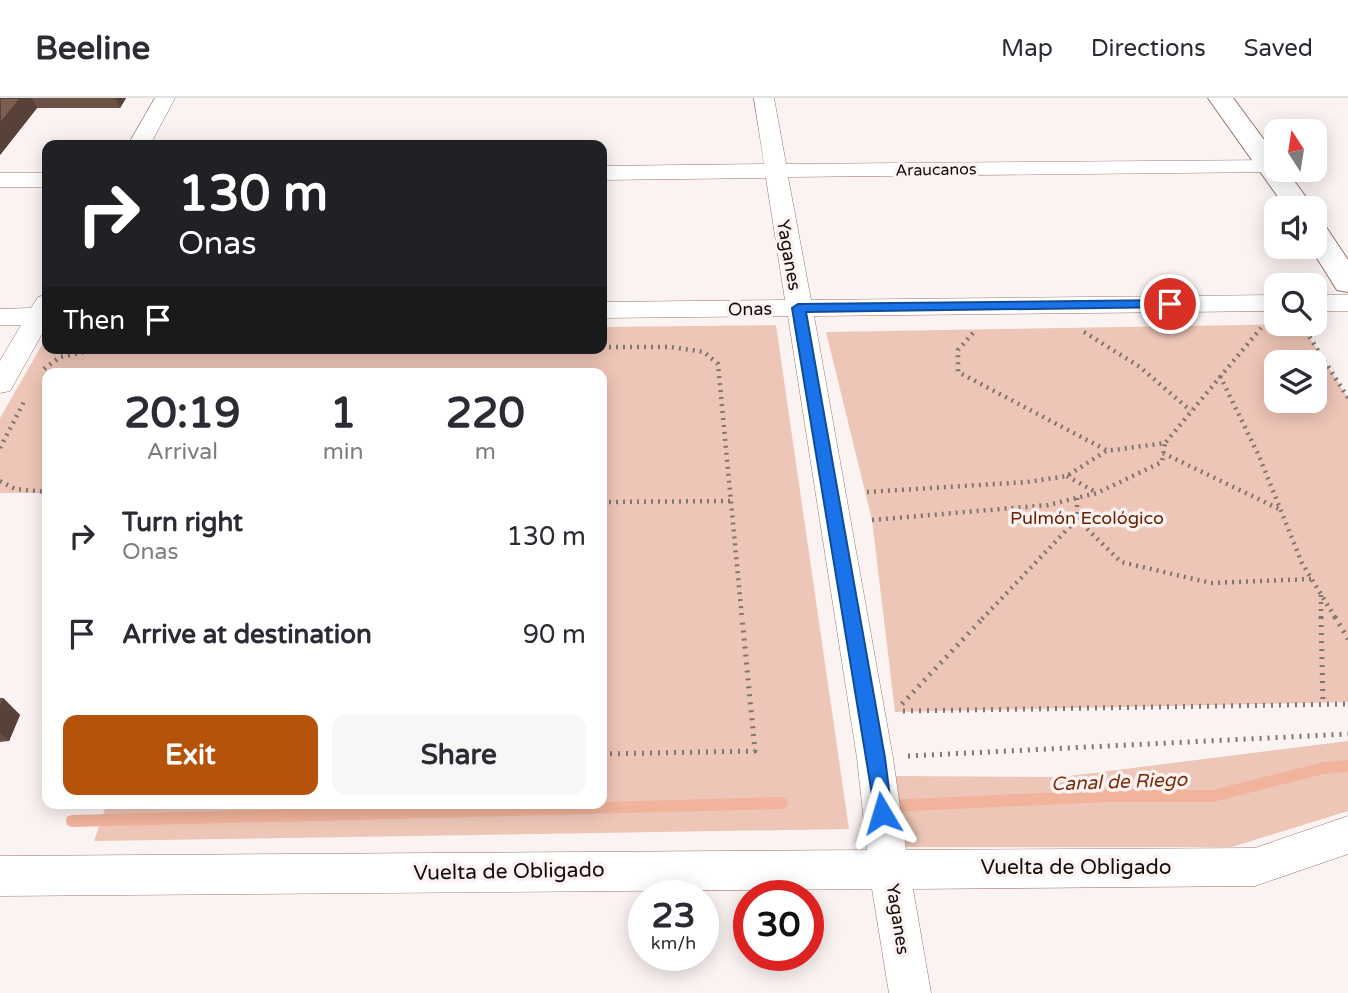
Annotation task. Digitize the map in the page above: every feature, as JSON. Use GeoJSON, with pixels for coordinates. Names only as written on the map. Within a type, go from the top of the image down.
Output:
{"type":"FeatureCollection","features":[{"type":"Feature","properties":{"kind":"main road"},"geometry":{"type":"LineString","coordinates":[[1220,98],[1264,156]]}},
{"type":"Feature","properties":{"kind":"main road"},"geometry":{"type":"LineString","coordinates":[[1327,235],[1348,283]]}},
{"type":"Feature","properties":{"kind":"street"},"geometry":{"type":"LineString","coordinates":[[142,140],[165,98]]}},
{"type":"Feature","properties":{"kind":"street","name":"Yaganes"},"geometry":{"type":"LineString","coordinates":[[764,98],[876,758],[889,868],[910,993]]}},
{"type":"Feature","properties":{"kind":"street","name":"Araucanos"},"geometry":{"type":"LineString","coordinates":[[607,173],[1264,164]]}},
{"type":"Feature","properties":{"kind":"street"},"geometry":{"type":"LineString","coordinates":[[0,180],[42,180]]}},
{"type":"Feature","properties":{"kind":"street"},"geometry":{"type":"LineString","coordinates":[[1327,303],[1348,303]]}},
{"type":"Feature","properties":{"kind":"street","name":"Onas"},"geometry":{"type":"LineString","coordinates":[[607,310],[798,308],[1264,319]]}},
{"type":"Feature","properties":{"kind":"street"},"geometry":{"type":"LineString","coordinates":[[0,317],[42,312]]}},
{"type":"Feature","properties":{"kind":"street"},"geometry":{"type":"LineString","coordinates":[[0,384],[42,317]]}},
{"type":"Feature","properties":{"kind":"street","name":"Vuelta de Obligado"},"geometry":{"type":"LineString","coordinates":[[0,876],[1255,867],[1348,835]]}},
{"type":"Feature","properties":{"kind":"path"},"geometry":{"type":"LineString","coordinates":[[872,520],[1048,505],[1097,492],[1162,462],[1165,443],[1264,324]]}},
{"type":"Feature","properties":{"kind":"path"},"geometry":{"type":"LineString","coordinates":[[1092,328],[1077,328],[1121,351],[1155,376],[1192,411]]}},
{"type":"Feature","properties":{"kind":"path"},"geometry":{"type":"LineString","coordinates":[[966,330],[978,330],[958,350],[958,372],[1107,451]]}},
{"type":"Feature","properties":{"kind":"path"},"geometry":{"type":"LineString","coordinates":[[1309,336],[1348,398]]}},
{"type":"Feature","properties":{"kind":"path"},"geometry":{"type":"LineString","coordinates":[[607,347],[671,347],[704,352],[718,364],[755,751],[607,754]]}},
{"type":"Feature","properties":{"kind":"path"},"geometry":{"type":"LineString","coordinates":[[44,368],[60,357],[72,354]]}},
{"type":"Feature","properties":{"kind":"path"},"geometry":{"type":"LineString","coordinates":[[1220,376],[1259,456],[1303,563],[1348,639]]}},
{"type":"Feature","properties":{"kind":"path"},"geometry":{"type":"LineString","coordinates":[[0,449],[29,393]]}},
{"type":"Feature","properties":{"kind":"path"},"geometry":{"type":"LineString","coordinates":[[867,492],[1027,482],[1067,476],[1107,451],[1165,443]]}},
{"type":"Feature","properties":{"kind":"path"},"geometry":{"type":"LineString","coordinates":[[1163,453],[1281,510]]}},
{"type":"Feature","properties":{"kind":"path"},"geometry":{"type":"LineString","coordinates":[[1067,476],[1097,492]]}},
{"type":"Feature","properties":{"kind":"path"},"geometry":{"type":"LineString","coordinates":[[0,481],[15,489],[42,492]]}},
{"type":"Feature","properties":{"kind":"path"},"geometry":{"type":"LineString","coordinates":[[1077,498],[1077,519],[895,712],[1348,704]]}},
{"type":"Feature","properties":{"kind":"path"},"geometry":{"type":"LineString","coordinates":[[607,502],[731,501]]}},
{"type":"Feature","properties":{"kind":"path"},"geometry":{"type":"LineString","coordinates":[[1077,519],[1121,562],[1211,583],[1312,579]]}},
{"type":"Feature","properties":{"kind":"path"},"geometry":{"type":"LineString","coordinates":[[1321,595],[1323,703]]}},
{"type":"Feature","properties":{"kind":"path"},"geometry":{"type":"LineString","coordinates":[[876,758],[1348,734]]}},
{"type":"Feature","properties":{"kind":"green space"},"geometry":{"type":"Polygon","coordinates":[[[776,325],[849,829],[94,841],[105,809],[607,809],[607,368],[42,368],[42,493],[0,493],[0,418],[42,345],[42,354],[607,354],[607,327],[776,325]]]}},
{"type":"Feature","properties":{"kind":"green space","name":"Pulmón Ecológico"},"geometry":{"type":"Polygon","coordinates":[[[1264,325],[1264,336],[1309,336],[1318,350],[1264,350],[1264,413],[1327,413],[1327,365],[1348,398],[1348,702],[895,712],[872,520],[826,332],[1264,325]]]}},
{"type":"Feature","properties":{"kind":"green space"},"geometry":{"type":"Polygon","coordinates":[[[1348,741],[1348,811],[1232,847],[906,847],[894,776],[1061,777],[1348,741]]]}},
{"type":"Feature","properties":{"kind":"building"},"geometry":{"type":"Polygon","coordinates":[[[0,98],[21,98],[0,124],[0,98]]]}},
{"type":"Feature","properties":{"kind":"waterway","name":"Canal de Riego"},"geometry":{"type":"LineString","coordinates":[[887,806],[1107,796],[1213,796],[1324,768],[1348,766]]}},
{"type":"Feature","properties":{"kind":"waterway","name":"Canal de Riego"},"geometry":{"type":"LineString","coordinates":[[607,807],[782,803]]}},
{"type":"Feature","properties":{"kind":"waterway","name":"Canal de Riego"},"geometry":{"type":"LineString","coordinates":[[72,821],[545,809]]}},
{"type":"Feature","properties":{"kind":"route"},"geometry":{"type":"LineString","coordinates":[[882,813],[876,758],[798,308],[1170,304]]}}]}
